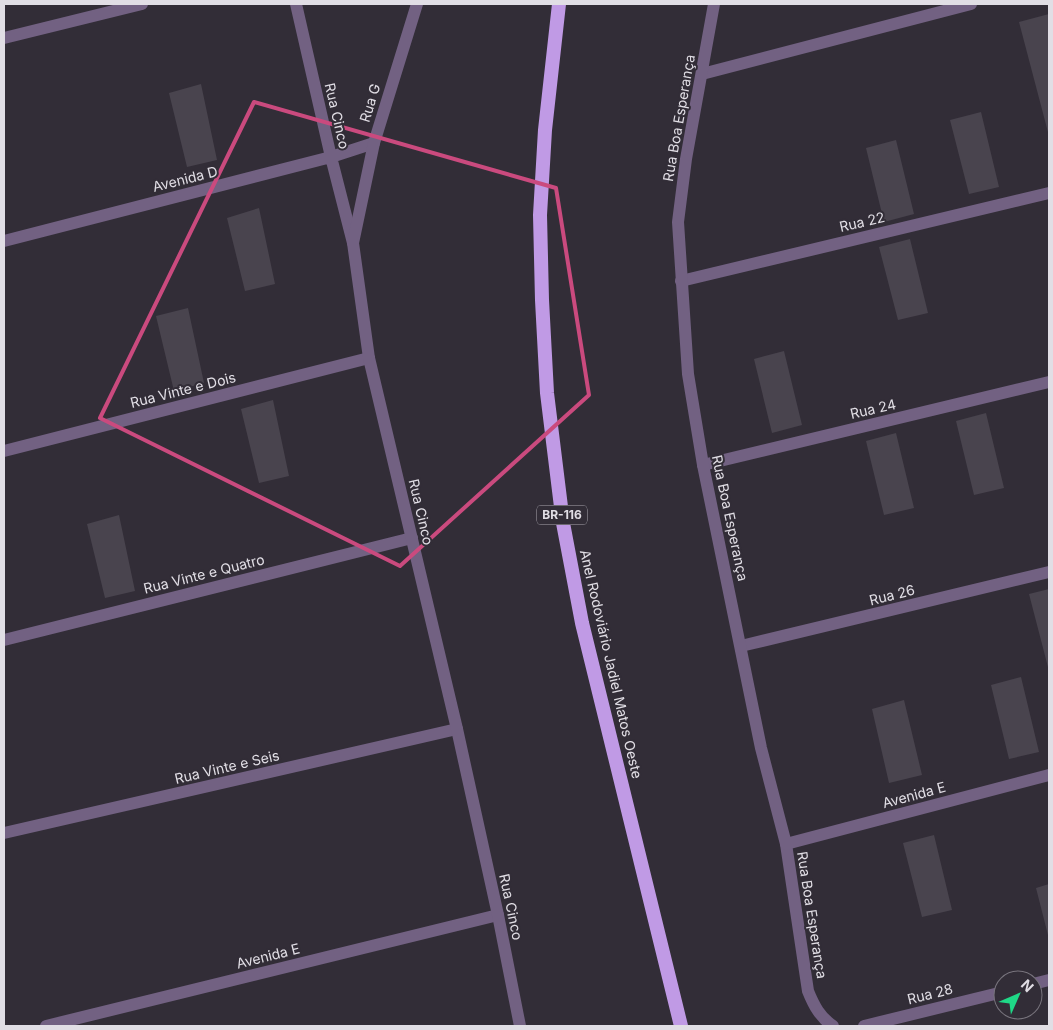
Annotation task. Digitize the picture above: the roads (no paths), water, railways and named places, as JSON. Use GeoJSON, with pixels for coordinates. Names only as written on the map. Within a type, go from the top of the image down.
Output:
{"type":"FeatureCollection","features":[{"type":"Feature","properties":{"kind":"highway","name":"Anel Rodoviário Jadiel Matos Oeste"},"geometry":{"type":"LineString","coordinates":[[559,4],[545,130],[540,215],[547,393],[563,523],[582,623],[681,1024]]}},
{"type":"Feature","properties":{"kind":"street"},"geometry":{"type":"LineString","coordinates":[[4,38],[142,4]]}},
{"type":"Feature","properties":{"kind":"street","name":"Rua Cinco"},"geometry":{"type":"LineString","coordinates":[[296,4],[353,243],[369,358],[457,729],[498,915],[520,1026]]}},
{"type":"Feature","properties":{"kind":"street","name":"Rua G"},"geometry":{"type":"LineString","coordinates":[[353,243],[374,143],[417,4]]}},
{"type":"Feature","properties":{"kind":"street","name":"Rua Boa Esperança"},"geometry":{"type":"LineString","coordinates":[[714,4],[686,159],[678,222],[688,374],[703,465],[761,748],[786,844],[808,991],[814,1007],[823,1019],[833,1026]]}},
{"type":"Feature","properties":{"kind":"street"},"geometry":{"type":"LineString","coordinates":[[702,74],[971,4]]}},
{"type":"Feature","properties":{"kind":"street","name":"Avenida D"},"geometry":{"type":"LineString","coordinates":[[4,241],[331,157],[374,143]]}},
{"type":"Feature","properties":{"kind":"street","name":"Rua 22"},"geometry":{"type":"LineString","coordinates":[[681,280],[1049,193]]}},
{"type":"Feature","properties":{"kind":"street","name":"Rua Vinte e Dois"},"geometry":{"type":"LineString","coordinates":[[4,451],[369,358]]}},
{"type":"Feature","properties":{"kind":"street","name":"Rua 24"},"geometry":{"type":"LineString","coordinates":[[703,465],[1049,382]]}},
{"type":"Feature","properties":{"kind":"street","name":"Rua Vinte e Quatro"},"geometry":{"type":"LineString","coordinates":[[4,640],[412,538]]}},
{"type":"Feature","properties":{"kind":"street","name":"Rua 26"},"geometry":{"type":"LineString","coordinates":[[741,646],[1049,572]]}},
{"type":"Feature","properties":{"kind":"street","name":"Rua Vinte e Seis"},"geometry":{"type":"LineString","coordinates":[[4,833],[457,729]]}},
{"type":"Feature","properties":{"kind":"street","name":"Avenida E"},"geometry":{"type":"LineString","coordinates":[[786,844],[1049,775]]}},
{"type":"Feature","properties":{"kind":"street","name":"Avenida E"},"geometry":{"type":"LineString","coordinates":[[46,1026],[498,915]]}},
{"type":"Feature","properties":{"kind":"street","name":"Rua 28"},"geometry":{"type":"LineString","coordinates":[[864,1026],[993,994]]}}]}
